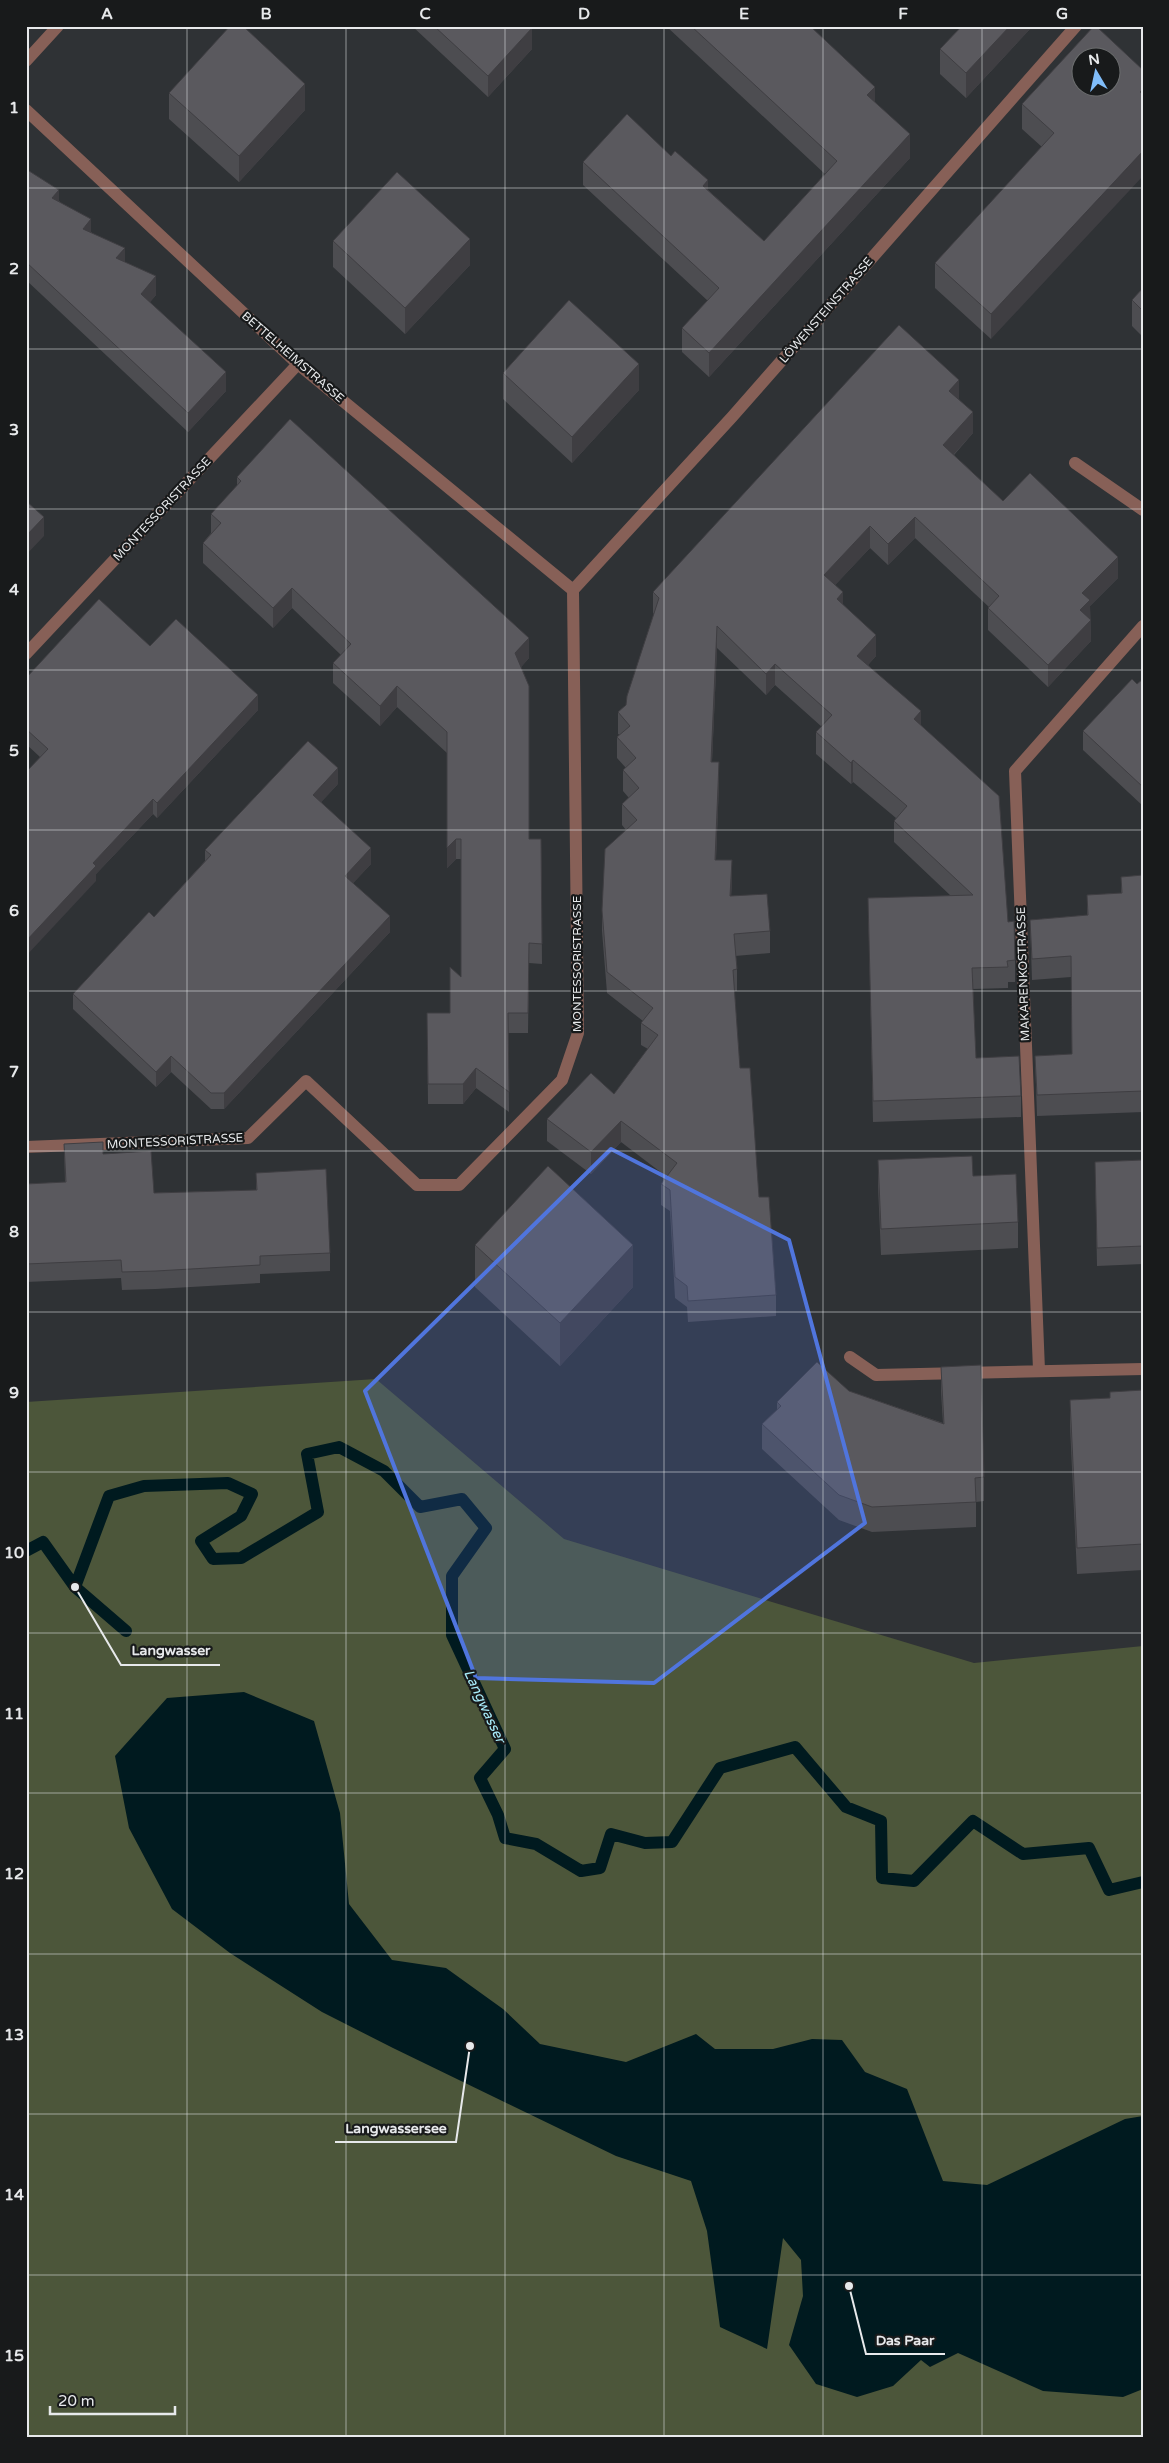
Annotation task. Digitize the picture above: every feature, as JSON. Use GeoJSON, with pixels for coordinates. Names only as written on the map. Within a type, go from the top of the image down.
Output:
{"type":"FeatureCollection","features":[{"type":"Feature","properties":{"kind":"street"},"geometry":{"type":"LineString","coordinates":[[26,61],[58,26]]}},
{"type":"Feature","properties":{"kind":"street","name":"LÖWENSTEINSTRASSE"},"geometry":{"type":"LineString","coordinates":[[573,590],[732,417],[1076,26]]}},
{"type":"Feature","properties":{"kind":"street","name":"BETTELHEIMSTRASSE"},"geometry":{"type":"LineString","coordinates":[[26,110],[298,364],[573,590]]}},
{"type":"Feature","properties":{"kind":"street","name":"MONTESSORISTRASSE"},"geometry":{"type":"LineString","coordinates":[[26,654],[298,364]]}},
{"type":"Feature","properties":{"kind":"street"},"geometry":{"type":"LineString","coordinates":[[1075,463],[1143,510]]}},
{"type":"Feature","properties":{"kind":"street","name":"MONTESSORISTRASSE"},"geometry":{"type":"LineString","coordinates":[[26,1147],[248,1138],[306,1081],[417,1185],[459,1185],[562,1080],[578,1033],[573,590]]}},
{"type":"Feature","properties":{"kind":"street","name":"MAKARENKOSTRASSE"},"geometry":{"type":"LineString","coordinates":[[1040,1370],[1015,771],[1143,626]]}},
{"type":"Feature","properties":{"kind":"street"},"geometry":{"type":"LineString","coordinates":[[850,1357],[876,1375],[1143,1369]]}},
{"type":"Feature","properties":{"kind":"highlighted area"},"geometry":{"type":"Polygon","coordinates":[[[611,1149],[789,1240],[865,1523],[654,1683],[476,1678],[365,1391],[611,1149]]]}},
{"type":"Feature","properties":{"kind":"green space"},"geometry":{"type":"Polygon","coordinates":[[[376,1379],[564,1539],[974,1663],[1143,1646],[1143,2437],[26,2437],[26,1402],[376,1379]]]}},
{"type":"Feature","properties":{"kind":"water"},"geometry":{"type":"Polygon","coordinates":[[[244,1692],[314,1721],[340,1813],[349,1904],[392,1960],[446,1968],[503,2009],[540,2044],[626,2062],[696,2034],[715,2049],[773,2049],[812,2039],[842,2040],[865,2072],[907,2089],[943,2181],[987,2185],[1125,2119],[1143,2116],[1143,2389],[1123,2397],[1043,2391],[958,2353],[930,2367],[921,2360],[893,2386],[857,2397],[816,2384],[789,2345],[803,2296],[801,2260],[783,2238],[767,2349],[720,2327],[707,2231],[691,2181],[616,2156],[322,2012],[230,1953],[172,1909],[129,1828],[115,1756],[167,1698],[244,1692]]]}},
{"type":"Feature","properties":{"kind":"building"},"geometry":{"type":"Polygon","coordinates":[[[230,26],[243,26],[305,84],[239,156],[169,93],[230,26]]]}},
{"type":"Feature","properties":{"kind":"building"},"geometry":{"type":"Polygon","coordinates":[[[434,26],[530,26],[532,28],[488,76],[434,26]]]}},
{"type":"Feature","properties":{"kind":"building"},"geometry":{"type":"Polygon","coordinates":[[[691,26],[810,26],[875,87],[867,95],[910,134],[709,353],[682,328],[719,288],[583,162],[627,114],[671,156],[675,151],[708,180],[703,186],[764,241],[837,161],[691,26]]]}},
{"type":"Feature","properties":{"kind":"building"},"geometry":{"type":"Polygon","coordinates":[[[962,26],[1010,26],[966,73],[940,49],[962,26]]]}},
{"type":"Feature","properties":{"kind":"building"},"geometry":{"type":"Polygon","coordinates":[[[1096,26],[1120,48],[1074,48],[1096,26]]]}},
{"type":"Feature","properties":{"kind":"building"},"geometry":{"type":"Polygon","coordinates":[[[1072,50],[1072,98],[1122,98],[1122,50],[1143,70],[1143,89],[1140,92],[1143,94],[1143,151],[991,314],[935,263],[1054,133],[1022,104],[1072,50]]]}},
{"type":"Feature","properties":{"kind":"building"},"geometry":{"type":"Polygon","coordinates":[[[26,169],[59,190],[52,198],[91,219],[83,229],[125,248],[116,258],[156,276],[141,294],[226,372],[188,413],[26,262],[26,169]]]}},
{"type":"Feature","properties":{"kind":"building"},"geometry":{"type":"Polygon","coordinates":[[[397,172],[470,239],[405,308],[333,241],[397,172]]]}},
{"type":"Feature","properties":{"kind":"building"},"geometry":{"type":"Polygon","coordinates":[[[1143,288],[1143,311],[1132,300],[1143,288]]]}},
{"type":"Feature","properties":{"kind":"building"},"geometry":{"type":"Polygon","coordinates":[[[569,300],[639,364],[572,437],[503,373],[569,300]]]}},
{"type":"Feature","properties":{"kind":"building"},"geometry":{"type":"Polygon","coordinates":[[[899,325],[959,380],[949,391],[973,412],[943,445],[1003,501],[1030,473],[1118,557],[1082,593],[1090,600],[1080,610],[1091,620],[1048,665],[988,608],[999,596],[915,517],[888,544],[870,526],[824,575],[843,592],[837,599],[876,635],[857,656],[921,711],[914,719],[999,796],[1008,922],[1014,921],[1015,960],[1007,961],[1008,967],[972,968],[976,1058],[1019,1056],[1021,1096],[873,1101],[868,898],[973,895],[894,821],[907,806],[853,760],[851,763],[816,732],[832,715],[775,664],[766,674],[717,626],[711,762],[719,762],[715,860],[732,860],[730,896],[767,894],[770,931],[734,934],[737,969],[733,970],[740,1068],[750,1068],[759,1197],[769,1197],[776,1295],[688,1301],[687,1286],[675,1277],[670,1190],[661,1184],[677,1163],[621,1121],[591,1152],[547,1119],[591,1073],[614,1094],[658,1035],[641,1023],[653,1008],[607,972],[602,910],[605,849],[637,820],[622,804],[639,788],[623,770],[636,758],[617,737],[630,726],[618,712],[626,705],[627,696],[659,598],[653,592],[899,325]]]}},
{"type":"Feature","properties":{"kind":"building"},"geometry":{"type":"Polygon","coordinates":[[[290,419],[529,638],[515,653],[529,686],[529,839],[541,839],[542,944],[529,943],[528,1013],[508,1013],[509,1092],[476,1068],[463,1084],[428,1084],[427,1013],[450,1013],[450,967],[461,977],[461,839],[456,839],[447,848],[447,732],[397,686],[380,706],[333,663],[351,644],[292,588],[273,608],[203,543],[221,523],[211,514],[241,481],[237,477],[290,419]]]}},
{"type":"Feature","properties":{"kind":"building"},"geometry":{"type":"Polygon","coordinates":[[[26,501],[44,517],[26,536],[26,501]]]}},
{"type":"Feature","properties":{"kind":"building"},"geometry":{"type":"Polygon","coordinates":[[[99,599],[150,646],[176,619],[258,695],[157,803],[153,799],[93,863],[96,866],[26,941],[26,772],[48,749],[26,729],[26,678],[99,599]]]}},
{"type":"Feature","properties":{"kind":"building"},"geometry":{"type":"Polygon","coordinates":[[[1132,679],[1137,684],[1143,679],[1143,787],[1083,731],[1132,679]]]}},
{"type":"Feature","properties":{"kind":"building"},"geometry":{"type":"Polygon","coordinates":[[[308,741],[338,768],[313,795],[371,848],[345,876],[390,916],[224,1093],[211,1093],[171,1056],[156,1072],[73,994],[149,912],[154,917],[211,855],[205,850],[308,741]]]}},
{"type":"Feature","properties":{"kind":"building"},"geometry":{"type":"Polygon","coordinates":[[[1143,875],[1143,1091],[1037,1095],[1035,1056],[1072,1054],[1071,956],[1032,959],[1030,920],[1088,915],[1087,895],[1122,893],[1121,877],[1143,875]]]}},
{"type":"Feature","properties":{"kind":"building"},"geometry":{"type":"Polygon","coordinates":[[[103,1142],[103,1154],[151,1151],[154,1193],[257,1190],[256,1173],[326,1169],[330,1253],[260,1256],[260,1265],[156,1271],[122,1272],[121,1260],[26,1264],[26,1184],[66,1182],[64,1144],[103,1142]]]}},
{"type":"Feature","properties":{"kind":"building"},"geometry":{"type":"Polygon","coordinates":[[[972,1156],[973,1176],[1016,1174],[1018,1222],[881,1229],[878,1160],[972,1156]]]}},
{"type":"Feature","properties":{"kind":"building"},"geometry":{"type":"Polygon","coordinates":[[[1143,1160],[1143,1246],[1097,1248],[1095,1162],[1143,1160]]]}},
{"type":"Feature","properties":{"kind":"building"},"geometry":{"type":"Polygon","coordinates":[[[548,1166],[633,1245],[560,1323],[475,1245],[548,1166]]]}},
{"type":"Feature","properties":{"kind":"building"},"geometry":{"type":"Polygon","coordinates":[[[817,1362],[849,1391],[944,1424],[941,1367],[981,1365],[984,1477],[975,1478],[976,1502],[872,1507],[839,1495],[762,1424],[781,1406],[777,1402],[817,1362]]]}},
{"type":"Feature","properties":{"kind":"building"},"geometry":{"type":"Polygon","coordinates":[[[1143,1390],[1143,1544],[1077,1548],[1070,1400],[1110,1398],[1110,1392],[1143,1390]]]}},
{"type":"Feature","properties":{"kind":"waterway","name":"Langwasser"},"geometry":{"type":"LineString","coordinates":[[75,1587],[109,1496],[144,1486],[228,1483],[252,1494],[241,1516],[201,1541],[213,1559],[241,1558],[318,1512],[307,1454],[339,1447],[384,1471],[420,1507],[462,1499],[486,1528],[452,1576],[452,1635],[505,1749],[480,1778],[498,1815],[505,1838],[536,1844],[581,1871],[600,1868],[611,1834],[645,1843],[672,1842],[720,1768],[795,1747],[846,1807],[881,1821],[882,1878],[914,1881],[973,1821],[1023,1854],[1089,1848],[1109,1890],[1143,1882]]}},
{"type":"Feature","properties":{"kind":"waterway","name":"Langwasser"},"geometry":{"type":"LineString","coordinates":[[26,1551],[43,1542],[75,1587],[126,1631]]}},
{"type":"Feature","properties":{"kind":"place","name":"Langwasser"},"geometry":{"type":"Point","coordinates":[75,1587]}},
{"type":"Feature","properties":{"kind":"place","name":"Langwassersee"},"geometry":{"type":"Point","coordinates":[470,2046]}},
{"type":"Feature","properties":{"kind":"place","name":"Das Paar"},"geometry":{"type":"Point","coordinates":[849,2286]}}]}
